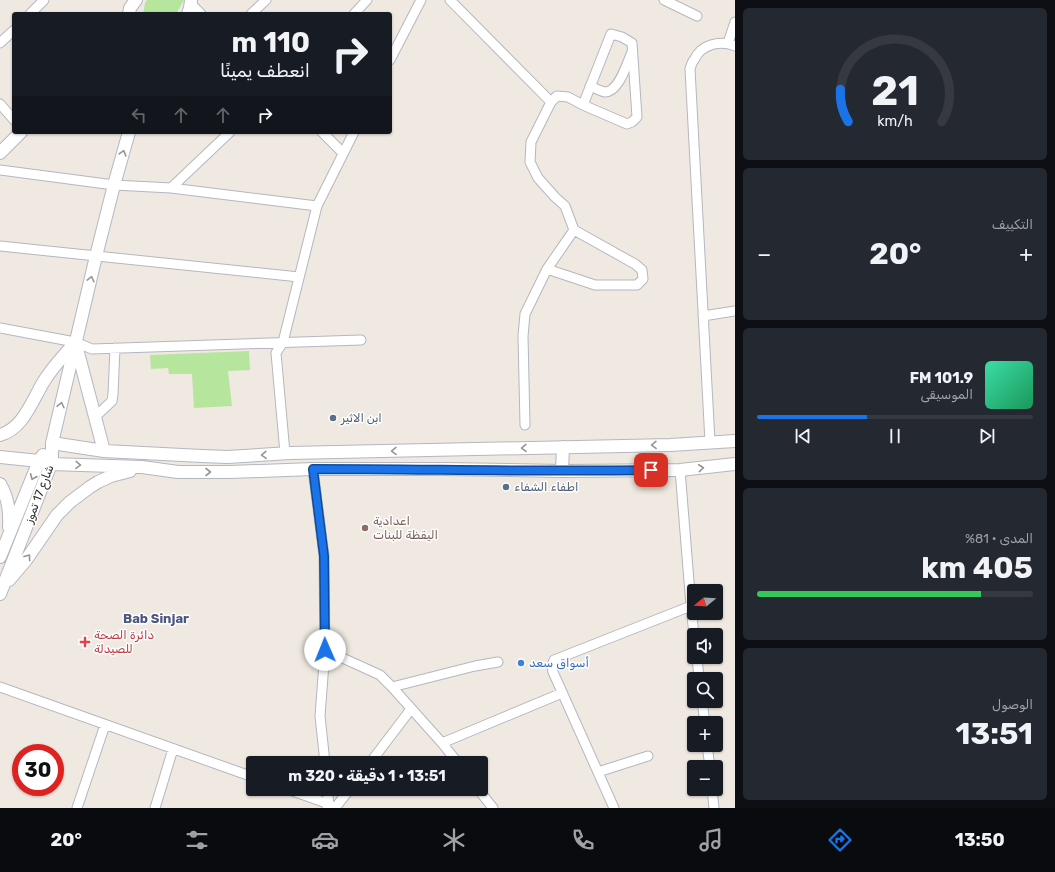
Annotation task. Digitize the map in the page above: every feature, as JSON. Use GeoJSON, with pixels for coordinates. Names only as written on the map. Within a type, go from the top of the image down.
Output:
{"type":"FeatureCollection","features":[{"type":"Feature","properties":{"kind":"main road"},"geometry":{"type":"LineString","coordinates":[[0,153],[19,134]]}},
{"type":"Feature","properties":{"kind":"main road"},"geometry":{"type":"LineString","coordinates":[[129,134],[114,185],[96,256],[52,443],[104,451],[227,457],[285,453],[563,447],[735,441]]}},
{"type":"Feature","properties":{"kind":"main road"},"geometry":{"type":"LineString","coordinates":[[76,342],[104,451]]}},
{"type":"Feature","properties":{"kind":"main road"},"geometry":{"type":"LineString","coordinates":[[0,435],[10,430],[20,422],[46,378],[76,342]]}},
{"type":"Feature","properties":{"kind":"main road","name":"شارع 17 تموز"},"geometry":{"type":"LineString","coordinates":[[1,590],[45,463],[47,449],[52,443]]}},
{"type":"Feature","properties":{"kind":"main road"},"geometry":{"type":"LineString","coordinates":[[562,471],[563,447]]}},
{"type":"Feature","properties":{"kind":"main road"},"geometry":{"type":"LineString","coordinates":[[0,457],[45,463],[186,472],[313,469],[562,471],[680,470],[735,464]]}},
{"type":"Feature","properties":{"kind":"main road","name":"شارع 17 تموز"},"geometry":{"type":"LineString","coordinates":[[0,557],[8,537],[45,463]]}},
{"type":"Feature","properties":{"kind":"main road"},"geometry":{"type":"LineString","coordinates":[[1,590],[26,560],[58,515],[70,502],[90,487],[111,476],[142,468]]}},
{"type":"Feature","properties":{"kind":"main road"},"geometry":{"type":"LineString","coordinates":[[0,484],[6,494],[9,508],[8,537]]}},
{"type":"Feature","properties":{"kind":"street"},"geometry":{"type":"LineString","coordinates":[[32,12],[44,0]]}},
{"type":"Feature","properties":{"kind":"street"},"geometry":{"type":"LineString","coordinates":[[253,12],[266,0]]}},
{"type":"Feature","properties":{"kind":"street"},"geometry":{"type":"LineString","coordinates":[[356,12],[367,0]]}},
{"type":"Feature","properties":{"kind":"street"},"geometry":{"type":"LineString","coordinates":[[392,56],[421,0]]}},
{"type":"Feature","properties":{"kind":"street"},"geometry":{"type":"LineString","coordinates":[[450,0],[552,102]]}},
{"type":"Feature","properties":{"kind":"street"},"geometry":{"type":"LineString","coordinates":[[664,0],[697,16]]}},
{"type":"Feature","properties":{"kind":"street"},"geometry":{"type":"LineString","coordinates":[[190,4],[199,12]]}},
{"type":"Feature","properties":{"kind":"street"},"geometry":{"type":"LineString","coordinates":[[710,442],[690,69],[694,59],[700,51],[708,45],[718,43],[732,45],[735,22]]}},
{"type":"Feature","properties":{"kind":"street"},"geometry":{"type":"LineString","coordinates":[[0,44],[12,32]]}},
{"type":"Feature","properties":{"kind":"street"},"geometry":{"type":"LineString","coordinates":[[547,270],[595,285],[637,285],[643,279],[642,270],[635,264],[574,230],[565,206],[554,198],[538,178],[530,162],[531,142],[552,102],[557,96],[568,97],[583,105],[627,124],[632,122],[637,117],[632,43],[622,37],[611,34],[583,105]]}},
{"type":"Feature","properties":{"kind":"street"},"geometry":{"type":"LineString","coordinates":[[590,86],[606,92],[620,83],[632,51]]}},
{"type":"Feature","properties":{"kind":"street"},"geometry":{"type":"LineString","coordinates":[[0,104],[12,118]]}},
{"type":"Feature","properties":{"kind":"street"},"geometry":{"type":"LineString","coordinates":[[171,188],[228,134]]}},
{"type":"Feature","properties":{"kind":"street"},"geometry":{"type":"LineString","coordinates":[[324,134],[343,153]]}},
{"type":"Feature","properties":{"kind":"street"},"geometry":{"type":"LineString","coordinates":[[285,453],[276,353],[283,342],[317,206],[353,134]]}},
{"type":"Feature","properties":{"kind":"street"},"geometry":{"type":"LineString","coordinates":[[0,170],[114,185],[171,188],[317,206]]}},
{"type":"Feature","properties":{"kind":"street"},"geometry":{"type":"LineString","coordinates":[[525,425],[523,336],[525,314],[547,270],[574,230]]}},
{"type":"Feature","properties":{"kind":"street"},"geometry":{"type":"LineString","coordinates":[[0,246],[299,277]]}},
{"type":"Feature","properties":{"kind":"street"},"geometry":{"type":"LineString","coordinates":[[703,316],[735,311]]}},
{"type":"Feature","properties":{"kind":"street"},"geometry":{"type":"LineString","coordinates":[[0,328],[76,342],[92,349],[361,340]]}},
{"type":"Feature","properties":{"kind":"street"},"geometry":{"type":"LineString","coordinates":[[95,417],[112,401],[115,348]]}},
{"type":"Feature","properties":{"kind":"street"},"geometry":{"type":"LineString","coordinates":[[313,469],[324,556],[325,650],[320,716],[324,756]]}},
{"type":"Feature","properties":{"kind":"street"},"geometry":{"type":"LineString","coordinates":[[680,470],[689,584]]}},
{"type":"Feature","properties":{"kind":"street"},"geometry":{"type":"LineString","coordinates":[[614,808],[553,672],[552,666],[554,660],[687,608]]}},
{"type":"Feature","properties":{"kind":"street"},"geometry":{"type":"LineString","coordinates":[[325,650],[380,675],[412,709],[452,756]]}},
{"type":"Feature","properties":{"kind":"street"},"geometry":{"type":"LineString","coordinates":[[392,687],[475,666],[498,662]]}},
{"type":"Feature","properties":{"kind":"street"},"geometry":{"type":"LineString","coordinates":[[0,687],[246,775]]}},
{"type":"Feature","properties":{"kind":"street"},"geometry":{"type":"LineString","coordinates":[[442,743],[562,693]]}},
{"type":"Feature","properties":{"kind":"street"},"geometry":{"type":"LineString","coordinates":[[375,756],[412,709]]}},
{"type":"Feature","properties":{"kind":"street"},"geometry":{"type":"LineString","coordinates":[[77,808],[105,724]]}},
{"type":"Feature","properties":{"kind":"street"},"geometry":{"type":"LineString","coordinates":[[154,808],[173,749]]}},
{"type":"Feature","properties":{"kind":"street"},"geometry":{"type":"LineString","coordinates":[[598,772],[648,756]]}},
{"type":"Feature","properties":{"kind":"street"},"geometry":{"type":"LineString","coordinates":[[304,796],[331,807]]}},
{"type":"Feature","properties":{"kind":"street"},"geometry":{"type":"LineString","coordinates":[[329,796],[331,807]]}},
{"type":"Feature","properties":{"kind":"street"},"geometry":{"type":"LineString","coordinates":[[331,807],[343,796]]}},
{"type":"Feature","properties":{"kind":"street"},"geometry":{"type":"LineString","coordinates":[[484,796],[493,808]]}},
{"type":"Feature","properties":{"kind":"street"},"geometry":{"type":"LineString","coordinates":[[713,796],[714,808]]}},
{"type":"Feature","properties":{"kind":"green space"},"geometry":{"type":"Polygon","coordinates":[[[147,0],[184,0],[177,12],[143,12],[147,0]]]}},
{"type":"Feature","properties":{"kind":"green space"},"geometry":{"type":"Polygon","coordinates":[[[249,351],[250,370],[228,371],[232,406],[194,408],[192,374],[169,374],[168,368],[151,369],[150,355],[249,351]]]}},
{"type":"Feature","properties":{"kind":"place","name":"ابن الاثير"},"geometry":{"type":"Point","coordinates":[333,418]}},
{"type":"Feature","properties":{"kind":"place","name":"اطفاء الشفاء"},"geometry":{"type":"Point","coordinates":[506,487]}},
{"type":"Feature","properties":{"kind":"place","name":"اعدادية اليقظة للبنات"},"geometry":{"type":"Point","coordinates":[365,528]}},
{"type":"Feature","properties":{"kind":"place","name":"دائرة الصحة للصيدلة"},"geometry":{"type":"Point","coordinates":[85,642]}},
{"type":"Feature","properties":{"kind":"place","name":"أسواق سعد"},"geometry":{"type":"Point","coordinates":[521,663]}},
{"type":"Feature","properties":{"kind":"district","name":"Bab Sinjar"},"geometry":{"type":"Point","coordinates":[156,618]}},
{"type":"Feature","properties":{"kind":"route"},"geometry":{"type":"LineString","coordinates":[[325,650],[324,556],[313,469],[562,471],[651,470]]}}]}
